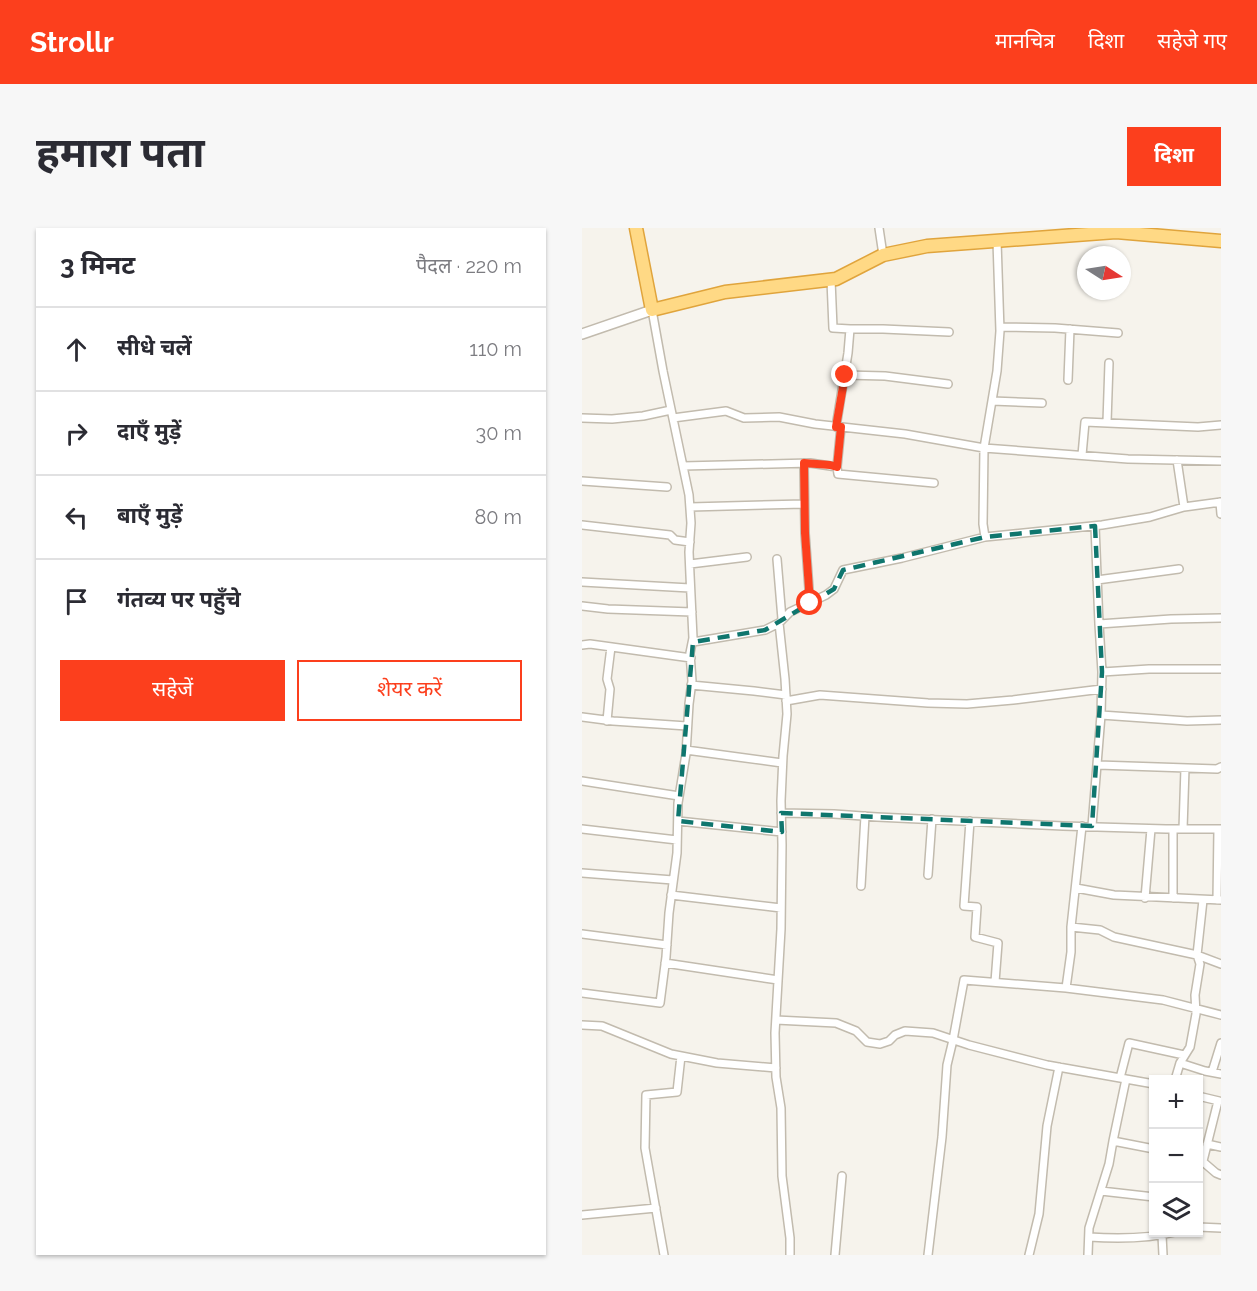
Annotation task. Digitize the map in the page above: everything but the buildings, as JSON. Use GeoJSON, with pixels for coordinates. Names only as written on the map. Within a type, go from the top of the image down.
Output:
{"type":"FeatureCollection","features":[{"type":"Feature","properties":{"kind":"highway"},"geometry":{"type":"LineString","coordinates":[[636,228],[652,310],[725,292],[836,279],[884,255],[927,246],[1116,232],[1221,241]]}},
{"type":"Feature","properties":{"kind":"street"},"geometry":{"type":"LineString","coordinates":[[879,228],[884,255]]}},
{"type":"Feature","properties":{"kind":"street"},"geometry":{"type":"LineString","coordinates":[[985,537],[984,448],[997,371],[1000,327],[997,241]]}},
{"type":"Feature","properties":{"kind":"street"},"geometry":{"type":"LineString","coordinates":[[831,280],[833,328],[950,332]]}},
{"type":"Feature","properties":{"kind":"street"},"geometry":{"type":"LineString","coordinates":[[582,334],[652,310],[689,495],[693,642],[686,750],[679,796],[677,840],[660,1003],[582,993]]}},
{"type":"Feature","properties":{"kind":"street"},"geometry":{"type":"LineString","coordinates":[[1000,327],[1119,333]]}},
{"type":"Feature","properties":{"kind":"street"},"geometry":{"type":"LineString","coordinates":[[850,329],[839,427],[838,474],[934,483]]}},
{"type":"Feature","properties":{"kind":"street"},"geometry":{"type":"LineString","coordinates":[[1068,380],[1070,329]]}},
{"type":"Feature","properties":{"kind":"street"},"geometry":{"type":"LineString","coordinates":[[1107,422],[1109,363]]}},
{"type":"Feature","properties":{"kind":"street"},"geometry":{"type":"LineString","coordinates":[[845,375],[885,376],[948,384]]}},
{"type":"Feature","properties":{"kind":"street"},"geometry":{"type":"LineString","coordinates":[[992,402],[1042,403]]}},
{"type":"Feature","properties":{"kind":"street"},"geometry":{"type":"LineString","coordinates":[[582,418],[612,419],[726,411],[744,418],[779,417],[815,424],[905,434],[984,448],[1128,459],[1221,461]]}},
{"type":"Feature","properties":{"kind":"street"},"geometry":{"type":"LineString","coordinates":[[1082,455],[1085,422],[1198,427],[1221,425]]}},
{"type":"Feature","properties":{"kind":"street"},"geometry":{"type":"LineString","coordinates":[[1177,460],[1184,507]]}},
{"type":"Feature","properties":{"kind":"street"},"geometry":{"type":"LineString","coordinates":[[683,466],[804,463],[837,467]]}},
{"type":"Feature","properties":{"kind":"street"},"geometry":{"type":"LineString","coordinates":[[804,463],[810,603]]}},
{"type":"Feature","properties":{"kind":"street"},"geometry":{"type":"LineString","coordinates":[[582,481],[667,487]]}},
{"type":"Feature","properties":{"kind":"street"},"geometry":{"type":"LineString","coordinates":[[693,642],[765,630],[781,621],[790,612],[834,589],[843,570],[985,537],[1095,526],[1150,517],[1184,507],[1221,502],[1221,514]]}},
{"type":"Feature","properties":{"kind":"street"},"geometry":{"type":"LineString","coordinates":[[690,507],[804,504]]}},
{"type":"Feature","properties":{"kind":"street"},"geometry":{"type":"LineString","coordinates":[[582,525],[670,535],[675,540],[690,542]]}},
{"type":"Feature","properties":{"kind":"street"},"geometry":{"type":"LineString","coordinates":[[1092,826],[1102,689],[1095,526]]}},
{"type":"Feature","properties":{"kind":"street"},"geometry":{"type":"LineString","coordinates":[[690,564],[747,557]]}},
{"type":"Feature","properties":{"kind":"street"},"geometry":{"type":"LineString","coordinates":[[777,559],[787,714],[782,763],[781,908],[776,1068],[781,1108],[782,1176],[792,1255],[780,1255]]}},
{"type":"Feature","properties":{"kind":"street"},"geometry":{"type":"LineString","coordinates":[[1097,580],[1179,568]]}},
{"type":"Feature","properties":{"kind":"street"},"geometry":{"type":"LineString","coordinates":[[582,582],[690,588]]}},
{"type":"Feature","properties":{"kind":"street"},"geometry":{"type":"LineString","coordinates":[[582,606],[618,610],[692,612]]}},
{"type":"Feature","properties":{"kind":"street"},"geometry":{"type":"LineString","coordinates":[[1099,624],[1221,618]]}},
{"type":"Feature","properties":{"kind":"street"},"geometry":{"type":"LineString","coordinates":[[582,645],[590,644],[691,658]]}},
{"type":"Feature","properties":{"kind":"street"},"geometry":{"type":"LineString","coordinates":[[607,720],[610,689],[607,679],[611,647]]}},
{"type":"Feature","properties":{"kind":"street"},"geometry":{"type":"LineString","coordinates":[[1102,672],[1149,669],[1221,669]]}},
{"type":"Feature","properties":{"kind":"street"},"geometry":{"type":"LineString","coordinates":[[691,685],[754,691],[786,698],[819,695],[967,704],[1102,689]]}},
{"type":"Feature","properties":{"kind":"street"},"geometry":{"type":"LineString","coordinates":[[1101,715],[1187,721],[1221,720]]}},
{"type":"Feature","properties":{"kind":"street"},"geometry":{"type":"LineString","coordinates":[[582,717],[687,726]]}},
{"type":"Feature","properties":{"kind":"street"},"geometry":{"type":"LineString","coordinates":[[686,750],[782,763]]}},
{"type":"Feature","properties":{"kind":"street"},"geometry":{"type":"LineString","coordinates":[[1098,765],[1217,769],[1221,767]]}},
{"type":"Feature","properties":{"kind":"street"},"geometry":{"type":"LineString","coordinates":[[1183,829],[1185,768]]}},
{"type":"Feature","properties":{"kind":"street"},"geometry":{"type":"LineString","coordinates":[[582,781],[679,796]]}},
{"type":"Feature","properties":{"kind":"street"},"geometry":{"type":"LineString","coordinates":[[781,813],[1151,829],[1220,829],[1219,900],[1114,895],[1076,888]]}},
{"type":"Feature","properties":{"kind":"street"},"geometry":{"type":"LineString","coordinates":[[861,886],[865,816]]}},
{"type":"Feature","properties":{"kind":"street"},"geometry":{"type":"LineString","coordinates":[[928,875],[932,819]]}},
{"type":"Feature","properties":{"kind":"street"},"geometry":{"type":"LineString","coordinates":[[678,821],[782,832]]}},
{"type":"Feature","properties":{"kind":"street"},"geometry":{"type":"LineString","coordinates":[[970,821],[964,906],[977,907],[975,937],[998,943],[995,982]]}},
{"type":"Feature","properties":{"kind":"street"},"geometry":{"type":"LineString","coordinates":[[1066,988],[1082,826]]}},
{"type":"Feature","properties":{"kind":"street"},"geometry":{"type":"LineString","coordinates":[[582,829],[677,840]]}},
{"type":"Feature","properties":{"kind":"street"},"geometry":{"type":"LineString","coordinates":[[1145,897],[1151,829]]}},
{"type":"Feature","properties":{"kind":"street"},"geometry":{"type":"LineString","coordinates":[[1173,829],[1173,898]]}},
{"type":"Feature","properties":{"kind":"street"},"geometry":{"type":"LineString","coordinates":[[582,873],[673,880]]}},
{"type":"Feature","properties":{"kind":"street"},"geometry":{"type":"LineString","coordinates":[[671,895],[781,908]]}},
{"type":"Feature","properties":{"kind":"street"},"geometry":{"type":"LineString","coordinates":[[1176,1075],[1180,1063],[1190,1047],[1196,1008],[1195,995],[1200,964],[1197,955],[1203,900]]}},
{"type":"Feature","properties":{"kind":"street"},"geometry":{"type":"LineString","coordinates":[[1071,927],[1100,930],[1114,937],[1197,955],[1221,963]]}},
{"type":"Feature","properties":{"kind":"street"},"geometry":{"type":"LineString","coordinates":[[582,934],[667,945]]}},
{"type":"Feature","properties":{"kind":"street"},"geometry":{"type":"LineString","coordinates":[[665,963],[778,980]]}},
{"type":"Feature","properties":{"kind":"street"},"geometry":{"type":"LineString","coordinates":[[928,1255],[942,1137],[947,1065],[964,980],[1066,988],[1163,1000],[1221,1015]]}},
{"type":"Feature","properties":{"kind":"street"},"geometry":{"type":"LineString","coordinates":[[776,1020],[836,1023],[856,1031],[867,1042],[880,1044],[905,1031],[933,1033],[969,1045],[1059,1067],[1149,1083]]}},
{"type":"Feature","properties":{"kind":"street"},"geometry":{"type":"LineString","coordinates":[[582,1025],[602,1026],[681,1056],[717,1063],[776,1068]]}},
{"type":"Feature","properties":{"kind":"street"},"geometry":{"type":"LineString","coordinates":[[1089,1255],[1089,1228],[1113,1141],[1129,1043],[1184,1056]]}},
{"type":"Feature","properties":{"kind":"street"},"geometry":{"type":"LineString","coordinates":[[1212,1072],[1221,1043]]}},
{"type":"Feature","properties":{"kind":"street"},"geometry":{"type":"LineString","coordinates":[[664,1255],[645,1148],[646,1095],[677,1092],[681,1056]]}},
{"type":"Feature","properties":{"kind":"street"},"geometry":{"type":"LineString","coordinates":[[1180,1063],[1221,1074]]}},
{"type":"Feature","properties":{"kind":"street"},"geometry":{"type":"LineString","coordinates":[[1029,1255],[1039,1214],[1047,1126],[1059,1067]]}},
{"type":"Feature","properties":{"kind":"street"},"geometry":{"type":"LineString","coordinates":[[1203,1097],[1219,1101],[1203,1161]]}},
{"type":"Feature","properties":{"kind":"street"},"geometry":{"type":"LineString","coordinates":[[1113,1141],[1149,1148]]}},
{"type":"Feature","properties":{"kind":"street"},"geometry":{"type":"LineString","coordinates":[[1207,1144],[1221,1147]]}},
{"type":"Feature","properties":{"kind":"street"},"geometry":{"type":"LineString","coordinates":[[1203,1163],[1221,1174]]}},
{"type":"Feature","properties":{"kind":"street"},"geometry":{"type":"LineString","coordinates":[[835,1255],[842,1176]]}},
{"type":"Feature","properties":{"kind":"street"},"geometry":{"type":"LineString","coordinates":[[1101,1191],[1149,1196]]}},
{"type":"Feature","properties":{"kind":"street"},"geometry":{"type":"LineString","coordinates":[[582,1215],[656,1208]]}},
{"type":"Feature","properties":{"kind":"street"},"geometry":{"type":"LineString","coordinates":[[1203,1227],[1221,1228]]}},
{"type":"Feature","properties":{"kind":"street"},"geometry":{"type":"LineString","coordinates":[[1089,1238],[1149,1237]]}},
{"type":"Feature","properties":{"kind":"street"},"geometry":{"type":"LineString","coordinates":[[1162,1237],[1163,1255]]}},
{"type":"Feature","properties":{"kind":"highlighted area"},"geometry":{"type":"Polygon","coordinates":[[[1095,526],[1102,672],[1092,826],[781,813],[782,832],[678,821],[693,642],[765,630],[834,589],[843,570],[985,537],[1095,526]]]}},
{"type":"Feature","properties":{"kind":"route"},"geometry":{"type":"LineString","coordinates":[[810,603],[805,533],[804,463],[837,467],[841,427],[836,427],[845,375]]}}]}
